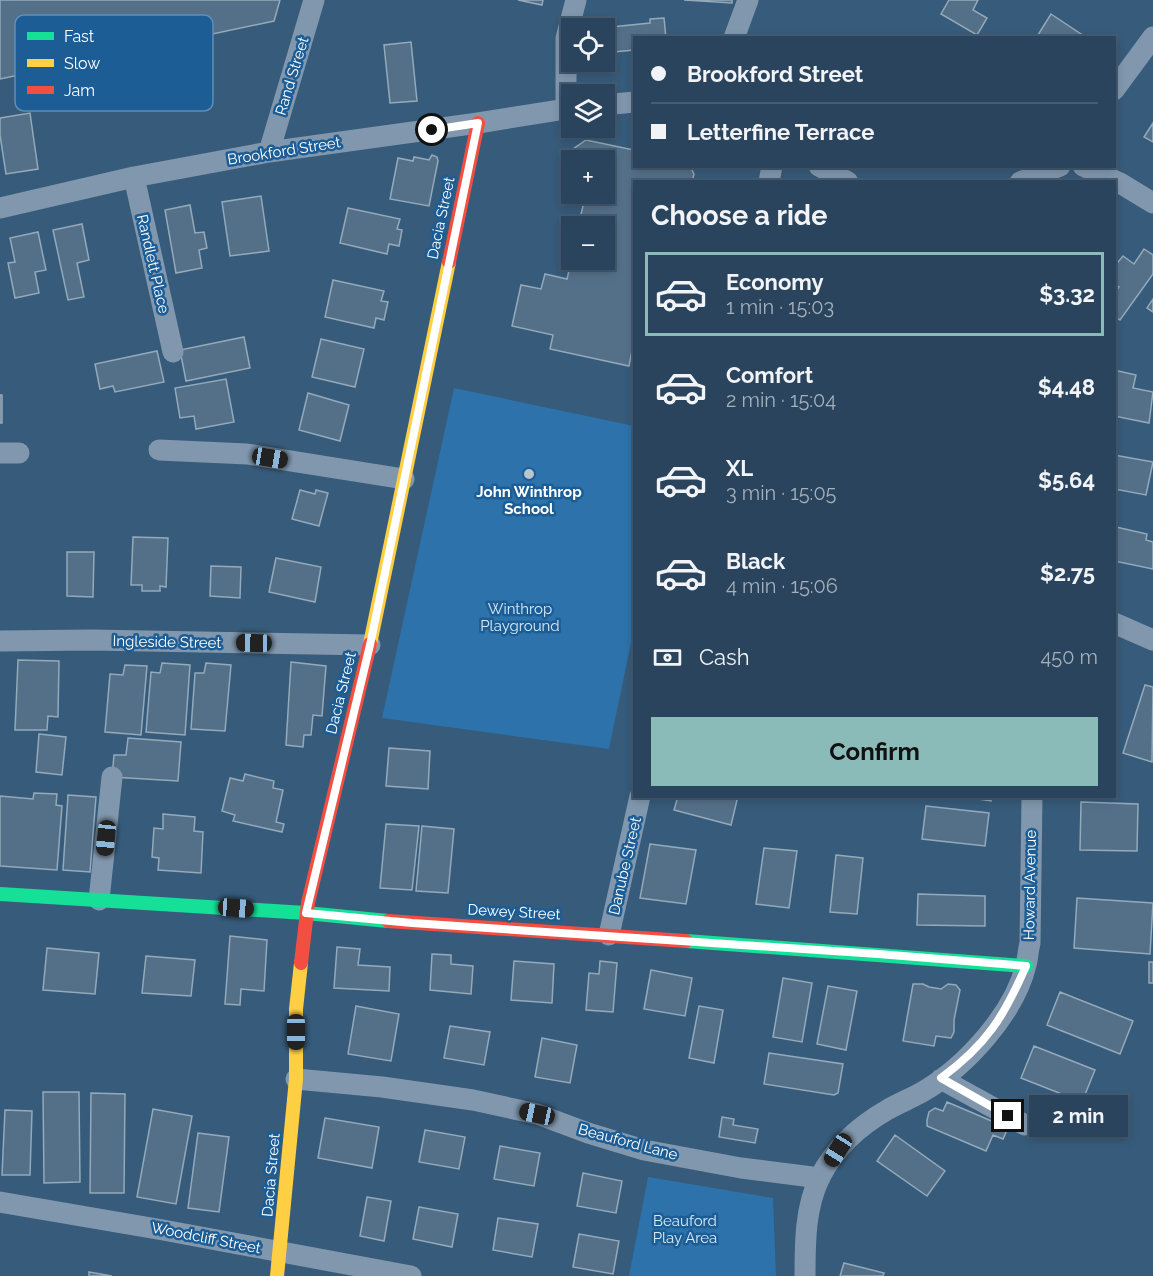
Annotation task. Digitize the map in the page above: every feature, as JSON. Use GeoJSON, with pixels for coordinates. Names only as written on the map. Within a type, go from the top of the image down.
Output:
{"type":"FeatureCollection","features":[{"type":"Feature","properties":{"kind":"street","name":"Rand Street"},"geometry":{"type":"LineString","coordinates":[[269,152],[314,0]]}},
{"type":"Feature","properties":{"kind":"street"},"geometry":{"type":"LineString","coordinates":[[568,84],[566,38],[576,0]]}},
{"type":"Feature","properties":{"kind":"street"},"geometry":{"type":"LineString","coordinates":[[735,36],[748,0]]}},
{"type":"Feature","properties":{"kind":"street"},"geometry":{"type":"LineString","coordinates":[[1116,87],[1153,37]]}},
{"type":"Feature","properties":{"kind":"street"},"geometry":{"type":"LineString","coordinates":[[615,104],[633,102]]}},
{"type":"Feature","properties":{"kind":"street","name":"Brookford Street"},"geometry":{"type":"LineString","coordinates":[[0,208],[134,177],[269,152],[561,109]]}},
{"type":"Feature","properties":{"kind":"street","name":"Dacia Street"},"geometry":{"type":"LineString","coordinates":[[277,1276],[296,1079],[296,1009],[306,913],[370,645],[478,123]]}},
{"type":"Feature","properties":{"kind":"street"},"geometry":{"type":"LineString","coordinates":[[823,168],[844,180]]}},
{"type":"Feature","properties":{"kind":"street"},"geometry":{"type":"LineString","coordinates":[[1025,180],[1055,168]]}},
{"type":"Feature","properties":{"kind":"street"},"geometry":{"type":"LineString","coordinates":[[1087,168],[1113,180]]}},
{"type":"Feature","properties":{"kind":"street","name":"Randlett Place"},"geometry":{"type":"LineString","coordinates":[[134,177],[173,352]]}},
{"type":"Feature","properties":{"kind":"street"},"geometry":{"type":"LineString","coordinates":[[1116,181],[1153,203]]}},
{"type":"Feature","properties":{"kind":"street"},"geometry":{"type":"LineString","coordinates":[[159,450],[247,454],[404,479]]}},
{"type":"Feature","properties":{"kind":"street"},"geometry":{"type":"LineString","coordinates":[[1116,624],[1153,640]]}},
{"type":"Feature","properties":{"kind":"street","name":"Ingleside Street"},"geometry":{"type":"LineString","coordinates":[[0,641],[92,640],[370,645]]}},
{"type":"Feature","properties":{"kind":"street"},"geometry":{"type":"LineString","coordinates":[[99,900],[112,777]]}},
{"type":"Feature","properties":{"kind":"street","name":"Danube Street"},"geometry":{"type":"LineString","coordinates":[[609,935],[640,798]]}},
{"type":"Feature","properties":{"kind":"street","name":"Howard Avenue"},"geometry":{"type":"LineString","coordinates":[[805,1276],[808,1215],[819,1178],[838,1150],[855,1132],[886,1110],[925,1091],[961,1064],[991,1033],[1012,998],[1026,966],[1029,943],[1032,798]]}},
{"type":"Feature","properties":{"kind":"street","name":"Dewey Street"},"geometry":{"type":"LineString","coordinates":[[0,894],[306,913],[412,923],[1026,966]]}},
{"type":"Feature","properties":{"kind":"street"},"geometry":{"type":"LineString","coordinates":[[941,1078],[1025,1125]]}},
{"type":"Feature","properties":{"kind":"street","name":"Beauford Lane"},"geometry":{"type":"LineString","coordinates":[[296,1079],[382,1087],[473,1100],[537,1114],[644,1150],[741,1168],[819,1178]]}},
{"type":"Feature","properties":{"kind":"street","name":"Woodcliff Street"},"geometry":{"type":"LineString","coordinates":[[0,1202],[411,1276]]}},
{"type":"Feature","properties":{"kind":"green space","name":"Winthrop Playground"},"geometry":{"type":"Polygon","coordinates":[[[454,388],[633,426],[633,633],[609,749],[382,718],[454,388]]]}},
{"type":"Feature","properties":{"kind":"green space","name":"Beauford Play Area"},"geometry":{"type":"Polygon","coordinates":[[[648,1177],[773,1198],[776,1276],[629,1276],[648,1177]]]}},
{"type":"Feature","properties":{"kind":"building"},"geometry":{"type":"Polygon","coordinates":[[[0,0],[280,0],[274,21],[213,34],[213,15],[15,15],[15,76],[0,79],[0,0]]]}},
{"type":"Feature","properties":{"kind":"building"},"geometry":{"type":"Polygon","coordinates":[[[518,0],[543,0],[542,5],[518,0]]]}},
{"type":"Feature","properties":{"kind":"building"},"geometry":{"type":"Polygon","coordinates":[[[684,0],[732,0],[732,3],[684,0]]]}},
{"type":"Feature","properties":{"kind":"building"},"geometry":{"type":"Polygon","coordinates":[[[949,0],[978,0],[973,10],[987,18],[977,35],[941,14],[949,0]]]}},
{"type":"Feature","properties":{"kind":"building"},"geometry":{"type":"Polygon","coordinates":[[[1051,14],[1084,36],[1037,36],[1051,14]]]}},
{"type":"Feature","properties":{"kind":"building"},"geometry":{"type":"Polygon","coordinates":[[[664,18],[666,36],[633,36],[633,50],[615,52],[615,27],[650,23],[650,19],[664,18]]]}},
{"type":"Feature","properties":{"kind":"building"},"geometry":{"type":"Polygon","coordinates":[[[411,42],[417,101],[390,103],[384,45],[411,42]]]}},
{"type":"Feature","properties":{"kind":"building"},"geometry":{"type":"Polygon","coordinates":[[[30,113],[38,169],[6,174],[0,135],[0,118],[30,113]]]}},
{"type":"Feature","properties":{"kind":"building"},"geometry":{"type":"Polygon","coordinates":[[[1153,123],[1153,142],[1144,137],[1153,123]]]}},
{"type":"Feature","properties":{"kind":"building"},"geometry":{"type":"Polygon","coordinates":[[[586,140],[633,150],[633,168],[691,168],[694,174],[692,180],[633,180],[633,350],[629,366],[550,349],[553,335],[512,326],[521,285],[541,289],[545,274],[567,279],[569,270],[615,270],[615,216],[580,216],[584,204],[615,204],[615,150],[573,150],[586,140]]]}},
{"type":"Feature","properties":{"kind":"building"},"geometry":{"type":"Polygon","coordinates":[[[432,155],[437,157],[438,161],[429,206],[390,199],[398,158],[413,161],[414,157],[429,160],[432,155]]]}},
{"type":"Feature","properties":{"kind":"building"},"geometry":{"type":"Polygon","coordinates":[[[261,196],[269,251],[230,256],[222,202],[261,196]]]}},
{"type":"Feature","properties":{"kind":"building"},"geometry":{"type":"Polygon","coordinates":[[[190,205],[195,233],[204,232],[207,248],[199,250],[202,268],[176,273],[165,210],[190,205]]]}},
{"type":"Feature","properties":{"kind":"building"},"geometry":{"type":"Polygon","coordinates":[[[348,208],[400,219],[397,229],[402,230],[399,246],[389,244],[387,254],[340,243],[348,208]]]}},
{"type":"Feature","properties":{"kind":"building"},"geometry":{"type":"Polygon","coordinates":[[[82,224],[89,260],[77,263],[84,297],[68,300],[53,230],[82,224]]]}},
{"type":"Feature","properties":{"kind":"building"},"geometry":{"type":"Polygon","coordinates":[[[38,232],[46,270],[35,272],[39,293],[15,298],[8,263],[15,262],[10,238],[38,232]]]}},
{"type":"Feature","properties":{"kind":"building"},"geometry":{"type":"Polygon","coordinates":[[[1144,249],[1153,255],[1153,274],[1120,320],[1116,317],[1116,291],[1119,287],[1116,285],[1116,265],[1123,256],[1134,264],[1144,249]]]}},
{"type":"Feature","properties":{"kind":"building"},"geometry":{"type":"Polygon","coordinates":[[[333,280],[384,291],[381,301],[388,302],[384,320],[376,318],[374,328],[325,317],[333,280]]]}},
{"type":"Feature","properties":{"kind":"building"},"geometry":{"type":"Polygon","coordinates":[[[1153,299],[1153,312],[1147,308],[1153,299]]]}},
{"type":"Feature","properties":{"kind":"building"},"geometry":{"type":"Polygon","coordinates":[[[244,337],[250,368],[186,381],[180,350],[244,337]]]}},
{"type":"Feature","properties":{"kind":"building"},"geometry":{"type":"Polygon","coordinates":[[[321,339],[364,349],[355,387],[312,377],[321,339]]]}},
{"type":"Feature","properties":{"kind":"building"},"geometry":{"type":"Polygon","coordinates":[[[157,351],[164,382],[115,392],[113,386],[100,389],[95,364],[157,351]]]}},
{"type":"Feature","properties":{"kind":"building"},"geometry":{"type":"Polygon","coordinates":[[[1116,370],[1136,375],[1133,388],[1153,392],[1149,423],[1116,416],[1116,370]]]}},
{"type":"Feature","properties":{"kind":"building"},"geometry":{"type":"Polygon","coordinates":[[[226,379],[234,422],[196,429],[194,416],[180,418],[175,388],[226,379]]]}},
{"type":"Feature","properties":{"kind":"building"},"geometry":{"type":"Polygon","coordinates":[[[308,393],[349,405],[340,441],[299,430],[308,393]]]}},
{"type":"Feature","properties":{"kind":"building"},"geometry":{"type":"Polygon","coordinates":[[[0,395],[2,395],[2,423],[0,423],[0,395]]]}},
{"type":"Feature","properties":{"kind":"building"},"geometry":{"type":"Polygon","coordinates":[[[1116,455],[1153,462],[1146,495],[1116,489],[1116,455]]]}},
{"type":"Feature","properties":{"kind":"building"},"geometry":{"type":"Polygon","coordinates":[[[300,490],[315,494],[316,490],[328,493],[319,526],[292,519],[300,490]]]}},
{"type":"Feature","properties":{"kind":"building"},"geometry":{"type":"Polygon","coordinates":[[[1116,527],[1147,534],[1146,540],[1153,542],[1153,569],[1116,561],[1116,527]]]}},
{"type":"Feature","properties":{"kind":"building"},"geometry":{"type":"Polygon","coordinates":[[[133,537],[168,538],[166,587],[160,586],[160,591],[142,591],[142,585],[131,585],[133,537]]]}},
{"type":"Feature","properties":{"kind":"building"},"geometry":{"type":"Polygon","coordinates":[[[67,552],[94,552],[93,597],[67,596],[67,552]]]}},
{"type":"Feature","properties":{"kind":"building"},"geometry":{"type":"Polygon","coordinates":[[[276,558],[321,567],[315,602],[269,592],[276,558]]]}},
{"type":"Feature","properties":{"kind":"building"},"geometry":{"type":"Polygon","coordinates":[[[211,566],[241,567],[240,598],[210,596],[211,566]]]}},
{"type":"Feature","properties":{"kind":"building"},"geometry":{"type":"Polygon","coordinates":[[[18,660],[59,661],[58,717],[48,716],[47,730],[15,730],[18,660]]]}},
{"type":"Feature","properties":{"kind":"building"},"geometry":{"type":"Polygon","coordinates":[[[291,662],[326,666],[322,716],[313,715],[311,735],[304,735],[303,747],[286,745],[291,662]]]}},
{"type":"Feature","properties":{"kind":"building"},"geometry":{"type":"Polygon","coordinates":[[[162,663],[190,665],[185,735],[146,732],[151,672],[160,673],[162,663]]]}},
{"type":"Feature","properties":{"kind":"building"},"geometry":{"type":"Polygon","coordinates":[[[206,663],[231,665],[225,731],[191,729],[195,673],[204,673],[206,663]]]}},
{"type":"Feature","properties":{"kind":"building"},"geometry":{"type":"Polygon","coordinates":[[[125,665],[147,666],[141,735],[105,732],[110,674],[123,675],[125,665]]]}},
{"type":"Feature","properties":{"kind":"building"},"geometry":{"type":"Polygon","coordinates":[[[1145,685],[1153,687],[1152,762],[1123,753],[1145,685]]]}},
{"type":"Feature","properties":{"kind":"building"},"geometry":{"type":"Polygon","coordinates":[[[39,734],[66,737],[62,775],[36,772],[39,734]]]}},
{"type":"Feature","properties":{"kind":"building"},"geometry":{"type":"Polygon","coordinates":[[[128,738],[181,742],[178,781],[112,777],[114,755],[126,755],[128,738]]]}},
{"type":"Feature","properties":{"kind":"building"},"geometry":{"type":"Polygon","coordinates":[[[389,748],[430,751],[428,789],[386,786],[389,748]]]}},
{"type":"Feature","properties":{"kind":"building"},"geometry":{"type":"Polygon","coordinates":[[[245,774],[274,781],[273,788],[283,790],[276,822],[284,824],[282,832],[233,821],[235,815],[222,811],[230,778],[243,781],[245,774]]]}},
{"type":"Feature","properties":{"kind":"building"},"geometry":{"type":"Polygon","coordinates":[[[34,793],[57,794],[56,805],[62,806],[57,870],[0,866],[0,796],[33,799],[34,793]]]}},
{"type":"Feature","properties":{"kind":"building"},"geometry":{"type":"Polygon","coordinates":[[[68,795],[96,797],[90,872],[63,870],[68,795]]]}},
{"type":"Feature","properties":{"kind":"building"},"geometry":{"type":"Polygon","coordinates":[[[677,798],[738,798],[731,825],[674,810],[677,798]]]}},
{"type":"Feature","properties":{"kind":"building"},"geometry":{"type":"Polygon","coordinates":[[[971,798],[991,798],[991,801],[971,798]]]}},
{"type":"Feature","properties":{"kind":"building"},"geometry":{"type":"Polygon","coordinates":[[[1081,802],[1138,804],[1137,851],[1080,850],[1081,802]]]}},
{"type":"Feature","properties":{"kind":"building"},"geometry":{"type":"Polygon","coordinates":[[[926,806],[989,813],[985,846],[922,839],[926,806]]]}},
{"type":"Feature","properties":{"kind":"building"},"geometry":{"type":"Polygon","coordinates":[[[163,814],[195,817],[194,831],[203,832],[201,873],[158,870],[159,858],[152,857],[154,828],[163,829],[163,814]]]}},
{"type":"Feature","properties":{"kind":"building"},"geometry":{"type":"Polygon","coordinates":[[[386,824],[419,826],[412,890],[380,888],[386,824]]]}},
{"type":"Feature","properties":{"kind":"building"},"geometry":{"type":"Polygon","coordinates":[[[422,826],[454,829],[448,893],[416,891],[422,826]]]}},
{"type":"Feature","properties":{"kind":"building"},"geometry":{"type":"Polygon","coordinates":[[[650,844],[696,850],[686,904],[640,898],[650,844]]]}},
{"type":"Feature","properties":{"kind":"building"},"geometry":{"type":"Polygon","coordinates":[[[764,848],[797,851],[789,908],[756,904],[764,848]]]}},
{"type":"Feature","properties":{"kind":"building"},"geometry":{"type":"Polygon","coordinates":[[[836,855],[863,858],[857,914],[830,912],[836,855]]]}},
{"type":"Feature","properties":{"kind":"building"},"geometry":{"type":"Polygon","coordinates":[[[918,894],[985,896],[985,926],[917,925],[918,894]]]}},
{"type":"Feature","properties":{"kind":"building"},"geometry":{"type":"Polygon","coordinates":[[[1077,898],[1153,903],[1150,954],[1074,948],[1077,898]]]}},
{"type":"Feature","properties":{"kind":"building"},"geometry":{"type":"Polygon","coordinates":[[[230,936],[267,940],[264,991],[241,989],[240,1005],[225,1004],[230,936]]]}},
{"type":"Feature","properties":{"kind":"building"},"geometry":{"type":"Polygon","coordinates":[[[337,947],[360,949],[358,965],[390,967],[389,991],[334,988],[337,947]]]}},
{"type":"Feature","properties":{"kind":"building"},"geometry":{"type":"Polygon","coordinates":[[[47,948],[99,953],[95,994],[43,990],[47,948]]]}},
{"type":"Feature","properties":{"kind":"building"},"geometry":{"type":"Polygon","coordinates":[[[432,954],[451,955],[451,964],[473,966],[471,994],[430,990],[432,954]]]}},
{"type":"Feature","properties":{"kind":"building"},"geometry":{"type":"Polygon","coordinates":[[[146,956],[195,960],[191,996],[142,993],[146,956]]]}},
{"type":"Feature","properties":{"kind":"building"},"geometry":{"type":"Polygon","coordinates":[[[514,961],[554,964],[552,1003],[511,1000],[514,961]]]}},
{"type":"Feature","properties":{"kind":"building"},"geometry":{"type":"Polygon","coordinates":[[[600,961],[617,963],[613,1012],[586,1010],[589,973],[599,974],[600,961]]]}},
{"type":"Feature","properties":{"kind":"building"},"geometry":{"type":"Polygon","coordinates":[[[1149,962],[1153,962],[1153,983],[1149,983],[1149,962]]]}},
{"type":"Feature","properties":{"kind":"building"},"geometry":{"type":"Polygon","coordinates":[[[651,970],[692,978],[685,1016],[644,1009],[651,970]]]}},
{"type":"Feature","properties":{"kind":"building"},"geometry":{"type":"Polygon","coordinates":[[[783,978],[812,983],[802,1042],[773,1037],[783,978]]]}},
{"type":"Feature","properties":{"kind":"building"},"geometry":{"type":"Polygon","coordinates":[[[913,984],[941,989],[948,984],[956,985],[960,990],[954,1032],[951,1038],[936,1036],[934,1046],[903,1041],[913,984]]]}},
{"type":"Feature","properties":{"kind":"building"},"geometry":{"type":"Polygon","coordinates":[[[828,986],[857,991],[846,1050],[817,1044],[828,986]]]}},
{"type":"Feature","properties":{"kind":"building"},"geometry":{"type":"Polygon","coordinates":[[[1060,992],[1133,1021],[1120,1054],[1047,1025],[1060,992]]]}},
{"type":"Feature","properties":{"kind":"building"},"geometry":{"type":"Polygon","coordinates":[[[356,1006],[399,1014],[391,1061],[348,1054],[356,1006]]]}},
{"type":"Feature","properties":{"kind":"building"},"geometry":{"type":"Polygon","coordinates":[[[699,1006],[723,1010],[714,1063],[689,1058],[699,1006]]]}},
{"type":"Feature","properties":{"kind":"building"},"geometry":{"type":"Polygon","coordinates":[[[450,1026],[490,1032],[484,1065],[444,1058],[450,1026]]]}},
{"type":"Feature","properties":{"kind":"building"},"geometry":{"type":"Polygon","coordinates":[[[542,1038],[577,1045],[570,1083],[535,1077],[542,1038]]]}},
{"type":"Feature","properties":{"kind":"building"},"geometry":{"type":"Polygon","coordinates":[[[1034,1046],[1095,1070],[1082,1102],[1021,1078],[1034,1046]]]}},
{"type":"Feature","properties":{"kind":"building"},"geometry":{"type":"Polygon","coordinates":[[[769,1053],[843,1064],[838,1093],[834,1095],[764,1084],[769,1053]]]}},
{"type":"Feature","properties":{"kind":"building"},"geometry":{"type":"Polygon","coordinates":[[[43,1092],[79,1092],[80,1182],[44,1183],[43,1092]]]}},
{"type":"Feature","properties":{"kind":"building"},"geometry":{"type":"Polygon","coordinates":[[[91,1093],[125,1094],[124,1193],[90,1193],[91,1093]]]}},
{"type":"Feature","properties":{"kind":"building"},"geometry":{"type":"Polygon","coordinates":[[[947,1102],[1008,1128],[1003,1139],[993,1135],[986,1151],[927,1126],[929,1112],[935,1108],[943,1111],[947,1102]]]}},
{"type":"Feature","properties":{"kind":"building"},"geometry":{"type":"Polygon","coordinates":[[[153,1109],[192,1116],[176,1204],[137,1197],[153,1109]]]}},
{"type":"Feature","properties":{"kind":"building"},"geometry":{"type":"Polygon","coordinates":[[[5,1110],[32,1111],[30,1175],[2,1175],[5,1110]]]}},
{"type":"Feature","properties":{"kind":"building"},"geometry":{"type":"Polygon","coordinates":[[[722,1117],[734,1119],[733,1125],[758,1129],[755,1143],[719,1137],[722,1117]]]}},
{"type":"Feature","properties":{"kind":"building"},"geometry":{"type":"Polygon","coordinates":[[[325,1118],[379,1127],[372,1168],[318,1158],[325,1118]]]}},
{"type":"Feature","properties":{"kind":"building"},"geometry":{"type":"Polygon","coordinates":[[[425,1130],[465,1137],[459,1169],[419,1162],[425,1130]]]}},
{"type":"Feature","properties":{"kind":"building"},"geometry":{"type":"Polygon","coordinates":[[[198,1133],[229,1137],[219,1212],[188,1208],[198,1133]]]}},
{"type":"Feature","properties":{"kind":"building"},"geometry":{"type":"Polygon","coordinates":[[[895,1135],[945,1171],[927,1196],[877,1161],[895,1135]]]}},
{"type":"Feature","properties":{"kind":"building"},"geometry":{"type":"Polygon","coordinates":[[[500,1146],[540,1153],[534,1186],[494,1179],[500,1146]]]}},
{"type":"Feature","properties":{"kind":"building"},"geometry":{"type":"Polygon","coordinates":[[[583,1173],[622,1181],[616,1213],[577,1206],[583,1173]]]}},
{"type":"Feature","properties":{"kind":"building"},"geometry":{"type":"Polygon","coordinates":[[[367,1197],[391,1201],[384,1241],[360,1236],[367,1197]]]}},
{"type":"Feature","properties":{"kind":"building"},"geometry":{"type":"Polygon","coordinates":[[[419,1207],[458,1214],[452,1247],[413,1239],[419,1207]]]}},
{"type":"Feature","properties":{"kind":"building"},"geometry":{"type":"Polygon","coordinates":[[[498,1218],[538,1224],[532,1257],[493,1250],[498,1218]]]}},
{"type":"Feature","properties":{"kind":"building"},"geometry":{"type":"Polygon","coordinates":[[[579,1234],[619,1241],[613,1274],[573,1267],[579,1234]]]}},
{"type":"Feature","properties":{"kind":"building"},"geometry":{"type":"Polygon","coordinates":[[[844,1263],[884,1273],[883,1276],[840,1276],[844,1263]]]}},
{"type":"Feature","properties":{"kind":"building"},"geometry":{"type":"Polygon","coordinates":[[[89,1272],[112,1276],[89,1276],[89,1272]]]}},
{"type":"Feature","properties":{"kind":"traffic: fast"},"geometry":{"type":"LineString","coordinates":[[0,894],[306,913],[388,921]]}},
{"type":"Feature","properties":{"kind":"traffic: fast"},"geometry":{"type":"LineString","coordinates":[[686,941],[1026,966]]}},
{"type":"Feature","properties":{"kind":"traffic: slow"},"geometry":{"type":"LineString","coordinates":[[370,644],[449,262]]}},
{"type":"Feature","properties":{"kind":"traffic: slow"},"geometry":{"type":"LineString","coordinates":[[277,1276],[296,1079],[296,1009],[301,963]]}},
{"type":"Feature","properties":{"kind":"traffic: jam"},"geometry":{"type":"LineString","coordinates":[[449,262],[478,123]]}},
{"type":"Feature","properties":{"kind":"traffic: jam"},"geometry":{"type":"LineString","coordinates":[[301,963],[308,903],[370,644]]}},
{"type":"Feature","properties":{"kind":"traffic: jam"},"geometry":{"type":"LineString","coordinates":[[388,921],[686,941]]}},
{"type":"Feature","properties":{"kind":"place","name":"John Winthrop School"},"geometry":{"type":"Point","coordinates":[529,474]}},
{"type":"Feature","properties":{"kind":"route"},"geometry":{"type":"LineString","coordinates":[[432,130],[478,123],[370,645],[306,913],[412,923],[1026,966],[1012,998],[991,1033],[961,1064],[941,1078],[1008,1116]]}}]}
